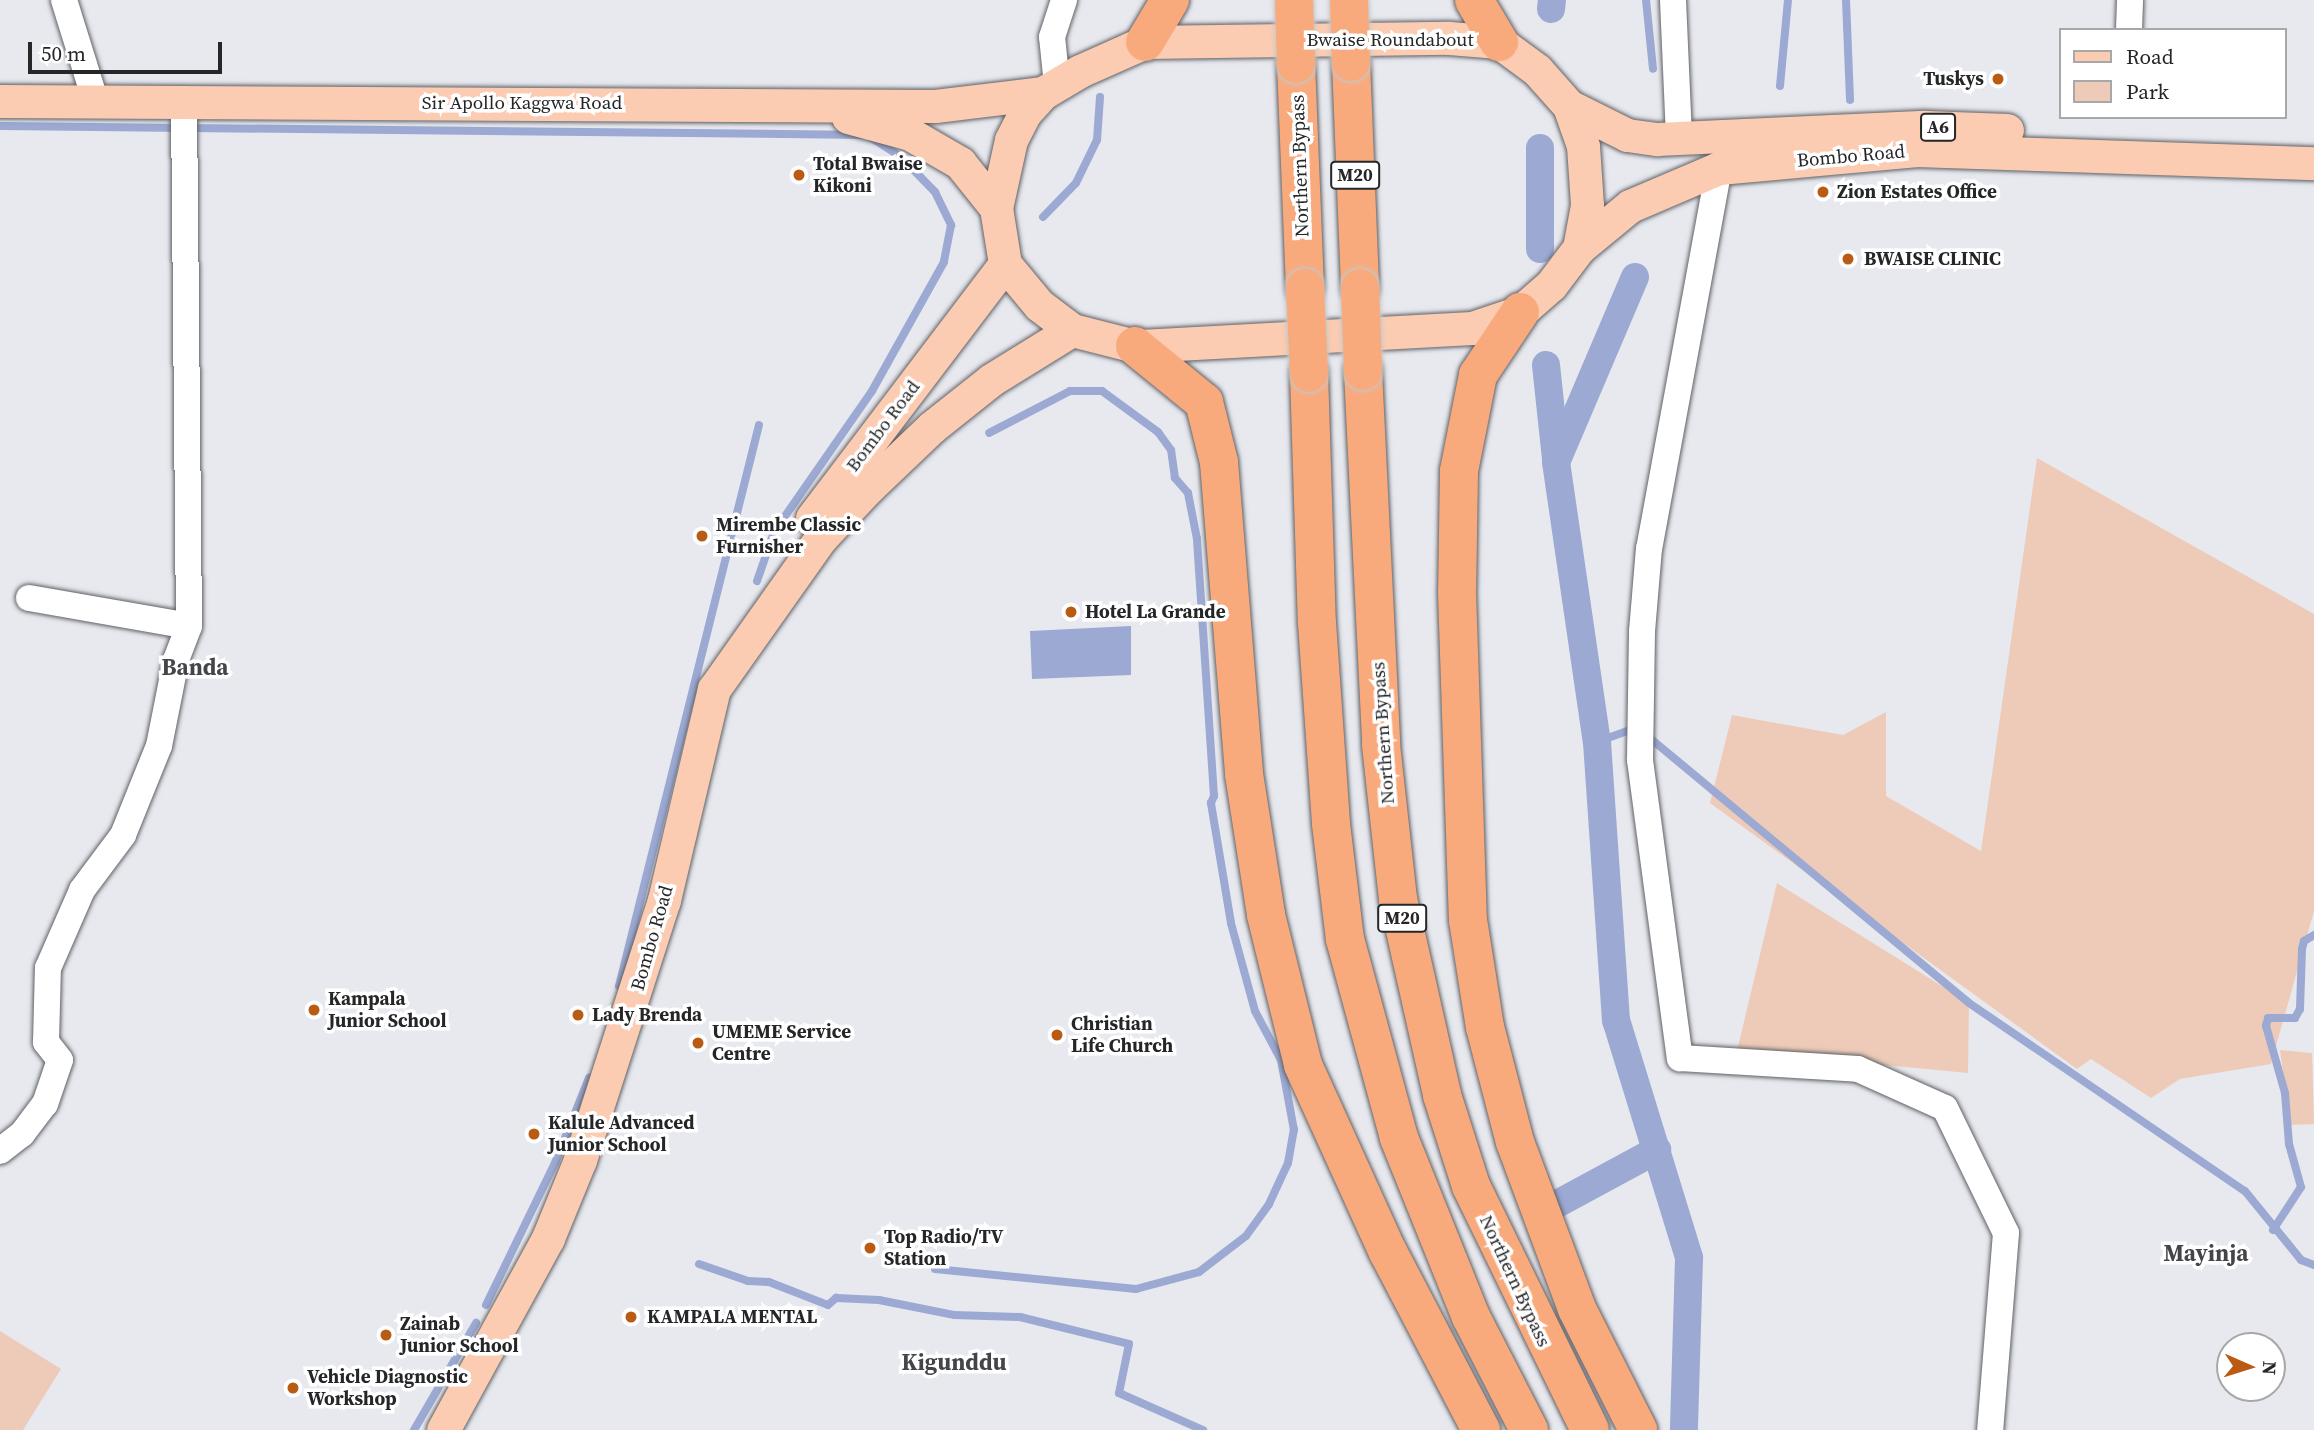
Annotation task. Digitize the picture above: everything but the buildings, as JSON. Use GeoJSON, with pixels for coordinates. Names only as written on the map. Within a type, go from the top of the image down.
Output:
{"type":"FeatureCollection","features":[{"type":"Feature","properties":{"kind":"highway"},"geometry":{"type":"LineString","coordinates":[[1145,43],[1170,0]]}},
{"type":"Feature","properties":{"kind":"highway","name":"Northern Bypass"},"geometry":{"type":"LineString","coordinates":[[1294,0],[1317,623],[1331,824],[1345,939],[1399,1138],[1471,1317],[1529,1430]]}},
{"type":"Feature","properties":{"kind":"highway","name":"Northern Bypass"},"geometry":{"type":"LineString","coordinates":[[1349,0],[1381,745],[1398,899],[1442,1095],[1471,1186],[1590,1430]]}},
{"type":"Feature","properties":{"kind":"highway"},"geometry":{"type":"LineString","coordinates":[[1474,0],[1499,42]]}},
{"type":"Feature","properties":{"kind":"highway"},"geometry":{"type":"LineString","coordinates":[[1520,312],[1478,375],[1460,471],[1457,606],[1468,920],[1485,1027],[1515,1142],[1577,1309],[1638,1430]]}},
{"type":"Feature","properties":{"kind":"highway"},"geometry":{"type":"LineString","coordinates":[[1135,346],[1204,402],[1219,462],[1244,774],[1266,915],[1303,1065],[1388,1252],[1481,1430]]}},
{"type":"Feature","properties":{"kind":"main road","name":"Bwaise Roundabout"},"geometry":{"type":"LineString","coordinates":[[1449,38],[1499,42],[1537,69],[1569,106],[1583,146],[1586,174],[1587,205],[1579,248],[1551,285],[1520,312],[1472,328],[1135,346],[1072,330],[1039,305],[1005,264],[996,208],[1011,141],[1024,114],[1050,89],[1145,43],[1449,38]]}},
{"type":"Feature","properties":{"kind":"main road","name":"Sir Apollo Kaggwa Road"},"geometry":{"type":"LineString","coordinates":[[0,101],[936,106],[1050,89]]}},
{"type":"Feature","properties":{"kind":"main road"},"geometry":{"type":"LineString","coordinates":[[802,104],[910,134],[960,163],[996,208]]}},
{"type":"Feature","properties":{"kind":"main road","name":"Bombo Road"},"geometry":{"type":"LineString","coordinates":[[1569,106],[1627,135],[1679,138],[1925,127],[2314,143]]}},
{"type":"Feature","properties":{"kind":"main road","name":"Bombo Road"},"geometry":{"type":"LineString","coordinates":[[1579,248],[1630,206],[1719,169],[1917,150],[2314,163]]}},
{"type":"Feature","properties":{"kind":"main road","name":"Bombo Road"},"geometry":{"type":"LineString","coordinates":[[753,631],[760,605],[785,552],[1005,264]]}},
{"type":"Feature","properties":{"kind":"main road","name":"Bombo Road"},"geometry":{"type":"LineString","coordinates":[[443,1430],[548,1238],[580,1160],[664,900],[714,689],[821,538],[932,427],[990,380],[1072,330]]}},
{"type":"Feature","properties":{"kind":"street"},"geometry":{"type":"LineString","coordinates":[[64,0],[96,103]]}},
{"type":"Feature","properties":{"kind":"street"},"geometry":{"type":"LineString","coordinates":[[1050,89],[1052,37],[1064,0]]}},
{"type":"Feature","properties":{"kind":"street"},"geometry":{"type":"LineString","coordinates":[[1673,0],[1679,138]]}},
{"type":"Feature","properties":{"kind":"street"},"geometry":{"type":"LineString","coordinates":[[2129,28],[2130,0]]}},
{"type":"Feature","properties":{"kind":"street"},"geometry":{"type":"LineString","coordinates":[[0,1151],[22,1134],[45,1104],[60,1060],[46,1042],[48,968],[82,890],[123,835],[159,746],[176,660],[189,626],[184,103]]}},
{"type":"Feature","properties":{"kind":"street"},"geometry":{"type":"LineString","coordinates":[[1719,169],[1649,548],[1642,632],[1640,760],[1680,1058],[1858,1069],[1945,1108],[2006,1233],[1990,1430]]}},
{"type":"Feature","properties":{"kind":"street"},"geometry":{"type":"LineString","coordinates":[[29,598],[189,626]]}},
{"type":"Feature","properties":{"kind":"green space"},"geometry":{"type":"Polygon","coordinates":[[[2037,458],[2314,614],[2314,911],[2271,1064],[2180,1079],[2151,1098],[2091,1059],[2077,1069],[1710,803],[1732,715],[1843,735],[1886,712],[1886,796],[1981,851],[2037,458]]]}},
{"type":"Feature","properties":{"kind":"green space"},"geometry":{"type":"Polygon","coordinates":[[[1777,883],[1969,1003],[1968,1073],[1737,1051],[1777,883]]]}},
{"type":"Feature","properties":{"kind":"green space"},"geometry":{"type":"Polygon","coordinates":[[[2280,1050],[2312,1053],[2314,1124],[2290,1125],[2280,1050]]]}},
{"type":"Feature","properties":{"kind":"green space"},"geometry":{"type":"Polygon","coordinates":[[[0,1331],[61,1369],[23,1430],[0,1430],[0,1331]]]}},
{"type":"Feature","properties":{"kind":"water"},"geometry":{"type":"Polygon","coordinates":[[[1131,626],[1131,675],[1032,679],[1030,631],[1131,626]]]}},
{"type":"Feature","properties":{"kind":"waterway"},"geometry":{"type":"LineString","coordinates":[[1551,9],[1552,0]]}},
{"type":"Feature","properties":{"kind":"waterway"},"geometry":{"type":"LineString","coordinates":[[1646,0],[1653,69]]}},
{"type":"Feature","properties":{"kind":"waterway"},"geometry":{"type":"LineString","coordinates":[[1780,86],[1788,0]]}},
{"type":"Feature","properties":{"kind":"waterway"},"geometry":{"type":"LineString","coordinates":[[1846,0],[1850,100]]}},
{"type":"Feature","properties":{"kind":"waterway"},"geometry":{"type":"LineString","coordinates":[[1043,217],[1076,183],[1097,140],[1100,97]]}},
{"type":"Feature","properties":{"kind":"waterway"},"geometry":{"type":"LineString","coordinates":[[0,126],[867,135],[901,157],[935,192],[951,225],[944,262],[872,391],[774,532],[757,581]]}},
{"type":"Feature","properties":{"kind":"waterway"},"geometry":{"type":"LineString","coordinates":[[1540,148],[1540,249]]}},
{"type":"Feature","properties":{"kind":"waterway"},"geometry":{"type":"LineString","coordinates":[[1635,277],[1556,462],[1597,742],[1616,1020],[1689,1258],[1684,1430]]}},
{"type":"Feature","properties":{"kind":"waterway"},"geometry":{"type":"LineString","coordinates":[[1546,365],[1556,459]]}},
{"type":"Feature","properties":{"kind":"waterway"},"geometry":{"type":"LineString","coordinates":[[935,1269],[1136,1289],[1199,1272],[1246,1236],[1269,1204],[1288,1163],[1294,1130],[1281,1060],[1255,1011],[1231,923],[1211,803],[1214,796],[1197,539],[1188,493],[1175,478],[1171,450],[1158,432],[1102,391],[1070,391],[989,433]]}},
{"type":"Feature","properties":{"kind":"waterway"},"geometry":{"type":"LineString","coordinates":[[619,986],[759,425]]}},
{"type":"Feature","properties":{"kind":"waterway"},"geometry":{"type":"LineString","coordinates":[[1597,742],[1635,728]]}},
{"type":"Feature","properties":{"kind":"waterway"},"geometry":{"type":"LineString","coordinates":[[1645,734],[1969,1003],[2245,1191],[2301,1260],[2314,1265]]}},
{"type":"Feature","properties":{"kind":"waterway"},"geometry":{"type":"LineString","coordinates":[[2273,1230],[2301,1187],[2289,1144],[2285,1093],[2266,1026],[2268,1018],[2295,1018],[2300,1009],[2302,949],[2304,941],[2314,935]]}},
{"type":"Feature","properties":{"kind":"waterway"},"geometry":{"type":"LineString","coordinates":[[486,1305],[555,1163],[589,1078]]}},
{"type":"Feature","properties":{"kind":"waterway"},"geometry":{"type":"LineString","coordinates":[[1557,1204],[1657,1150]]}},
{"type":"Feature","properties":{"kind":"waterway"},"geometry":{"type":"LineString","coordinates":[[699,1264],[748,1281],[769,1282],[828,1305],[836,1298],[879,1300],[954,1315],[1020,1317],[1129,1344],[1119,1393],[1203,1430]]}},
{"type":"Feature","properties":{"kind":"waterway"},"geometry":{"type":"LineString","coordinates":[[414,1430],[476,1323]]}},
{"type":"Feature","properties":{"kind":"place","name":"Tuskys"},"geometry":{"type":"Point","coordinates":[1998,79]}},
{"type":"Feature","properties":{"kind":"place","name":"Total Bwaise Kikoni"},"geometry":{"type":"Point","coordinates":[799,175]}},
{"type":"Feature","properties":{"kind":"place","name":"Zion Estates Office"},"geometry":{"type":"Point","coordinates":[1823,192]}},
{"type":"Feature","properties":{"kind":"place","name":"BWAISE CLINIC"},"geometry":{"type":"Point","coordinates":[1848,259]}},
{"type":"Feature","properties":{"kind":"place","name":"Mirembe Classic Furnisher"},"geometry":{"type":"Point","coordinates":[702,536]}},
{"type":"Feature","properties":{"kind":"place","name":"Hotel La Grande"},"geometry":{"type":"Point","coordinates":[1071,612]}},
{"type":"Feature","properties":{"kind":"place","name":"Kampala Junior School"},"geometry":{"type":"Point","coordinates":[314,1010]}},
{"type":"Feature","properties":{"kind":"place","name":"Lady Brenda"},"geometry":{"type":"Point","coordinates":[578,1015]}},
{"type":"Feature","properties":{"kind":"place","name":"Christian Life Church"},"geometry":{"type":"Point","coordinates":[1057,1035]}},
{"type":"Feature","properties":{"kind":"place","name":"UMEME Service Centre"},"geometry":{"type":"Point","coordinates":[698,1043]}},
{"type":"Feature","properties":{"kind":"place","name":"Kalule Advanced Junior School"},"geometry":{"type":"Point","coordinates":[534,1134]}},
{"type":"Feature","properties":{"kind":"place","name":"Top Radio/TV Station"},"geometry":{"type":"Point","coordinates":[870,1248]}},
{"type":"Feature","properties":{"kind":"place","name":"KAMPALA MENTAL"},"geometry":{"type":"Point","coordinates":[631,1317]}},
{"type":"Feature","properties":{"kind":"place","name":"Zainab Junior School"},"geometry":{"type":"Point","coordinates":[386,1335]}},
{"type":"Feature","properties":{"kind":"place","name":"Vehicle Diagnostic Workshop"},"geometry":{"type":"Point","coordinates":[293,1388]}},
{"type":"Feature","properties":{"kind":"district","name":"Banda"},"geometry":{"type":"Point","coordinates":[195,667]}},
{"type":"Feature","properties":{"kind":"district","name":"Mayinja"},"geometry":{"type":"Point","coordinates":[2206,1253]}},
{"type":"Feature","properties":{"kind":"district","name":"Kigunddu"},"geometry":{"type":"Point","coordinates":[954,1362]}}]}
